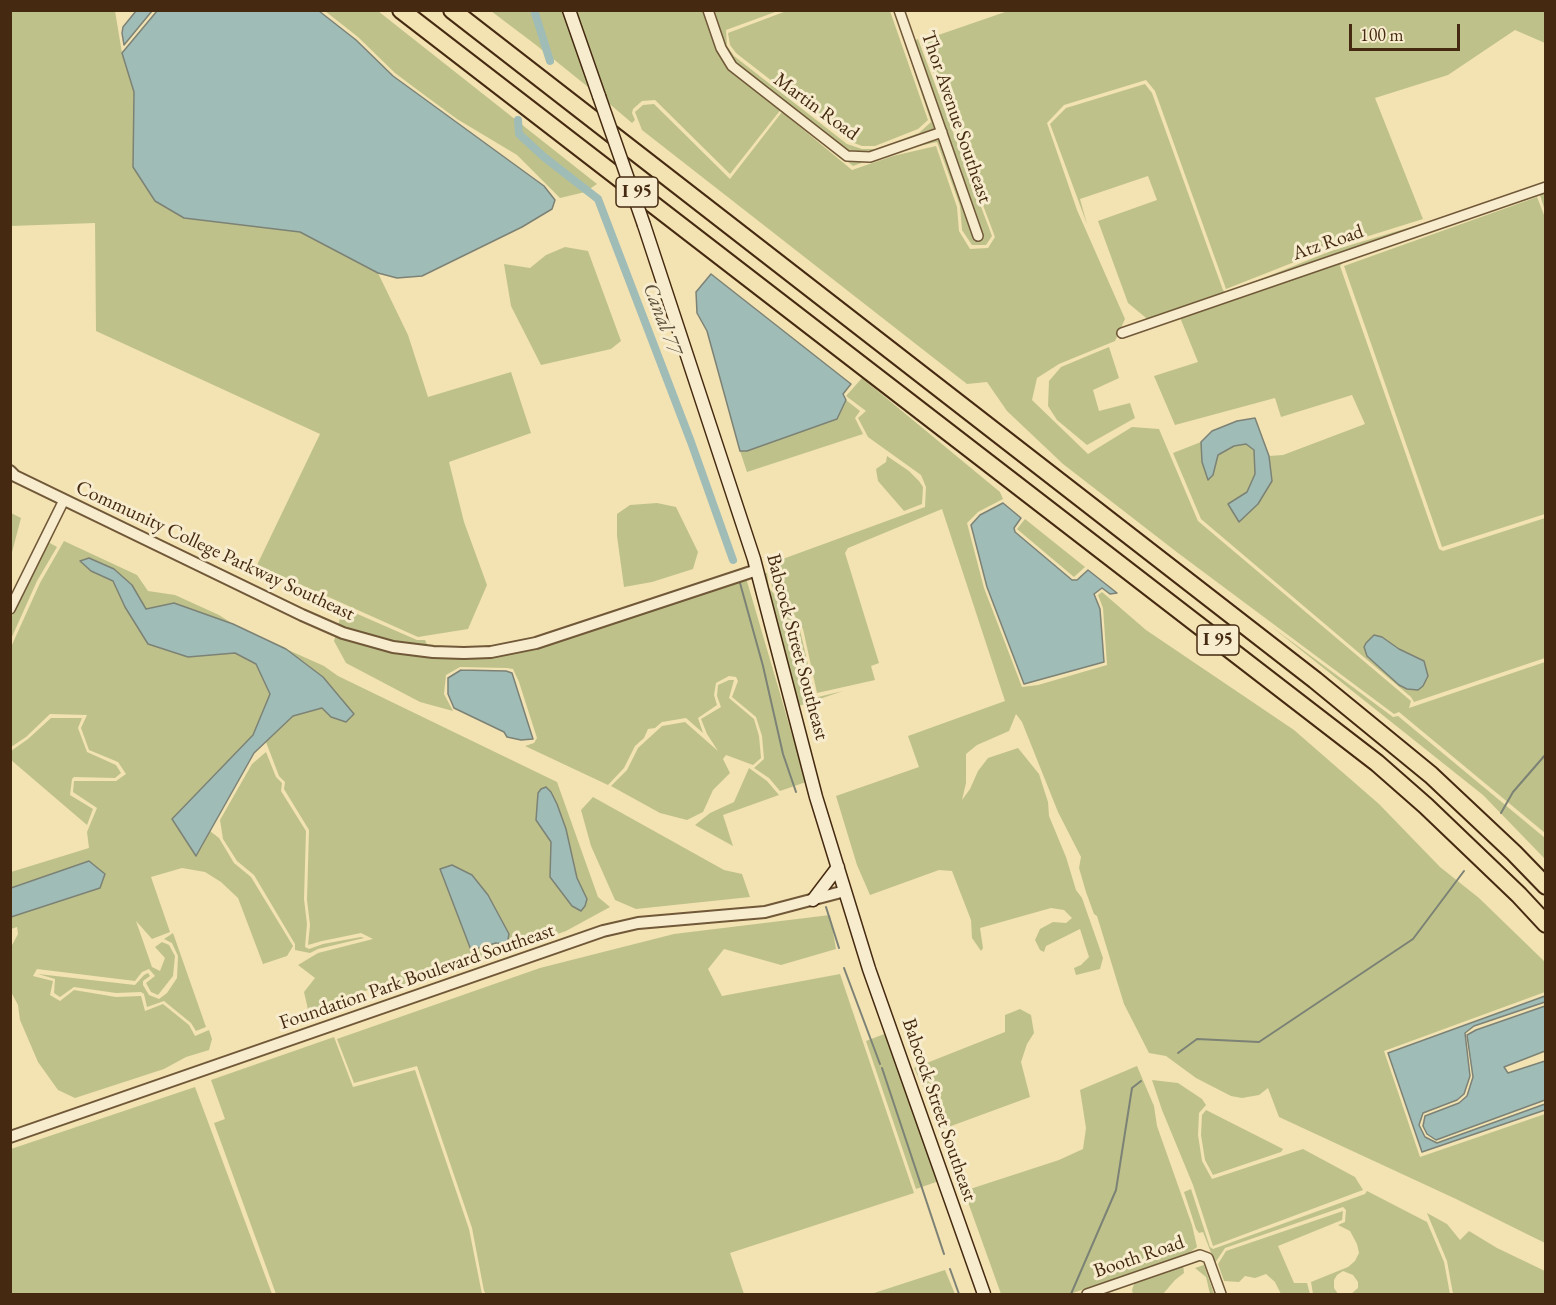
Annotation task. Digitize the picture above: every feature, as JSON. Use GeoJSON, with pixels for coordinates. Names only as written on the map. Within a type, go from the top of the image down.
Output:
{"type":"FeatureCollection","features":[{"type":"Feature","properties":{"kind":"highway","name":"I 95"},"geometry":{"type":"LineString","coordinates":[[401,10],[1377,763],[1435,814],[1519,895],[1545,924]]}},
{"type":"Feature","properties":{"kind":"highway","name":"I 95"},"geometry":{"type":"LineString","coordinates":[[452,10],[1315,680],[1431,775],[1514,853],[1545,886]]}},
{"type":"Feature","properties":{"kind":"main road","name":"Babcock Street Southeast"},"geometry":{"type":"LineString","coordinates":[[569,10],[644,225],[757,570],[803,750],[869,969],[984,1294]]}},
{"type":"Feature","properties":{"kind":"main road"},"geometry":{"type":"LineString","coordinates":[[813,900],[838,867]]}},
{"type":"Feature","properties":{"kind":"street","name":"Martin Road"},"geometry":{"type":"LineString","coordinates":[[708,10],[721,48],[732,66],[847,156],[870,158],[942,132]]}},
{"type":"Feature","properties":{"kind":"street","name":"Thor Avenue Southeast"},"geometry":{"type":"LineString","coordinates":[[899,10],[978,236]]}},
{"type":"Feature","properties":{"kind":"street","name":"Atz Road"},"geometry":{"type":"LineString","coordinates":[[1122,333],[1545,187]]}},
{"type":"Feature","properties":{"kind":"street","name":"Community College Parkway Southeast"},"geometry":{"type":"LineString","coordinates":[[10,471],[15,476],[64,500],[343,633],[393,646],[433,652],[491,652],[536,643],[757,570]]}},
{"type":"Feature","properties":{"kind":"street"},"geometry":{"type":"LineString","coordinates":[[10,609],[64,500]]}},
{"type":"Feature","properties":{"kind":"street","name":"Foundation Park Boulevard Southeast"},"geometry":{"type":"LineString","coordinates":[[10,1137],[603,931],[638,923],[765,912],[845,891]]}},
{"type":"Feature","properties":{"kind":"street","name":"Booth Road"},"geometry":{"type":"LineString","coordinates":[[1087,1294],[1203,1255],[1209,1258],[1221,1294]]}},
{"type":"Feature","properties":{"kind":"green space"},"geometry":{"type":"Polygon","coordinates":[[[789,10],[890,11],[928,120],[918,129],[875,146],[862,146],[849,141],[736,53],[730,45],[728,33],[789,10]]]}},
{"type":"Feature","properties":{"kind":"green space"},"geometry":{"type":"Polygon","coordinates":[[[10,11],[115,11],[122,53],[134,92],[133,167],[184,218],[300,232],[378,273],[408,335],[428,397],[511,372],[531,433],[449,462],[464,522],[487,585],[468,629],[418,637],[257,565],[320,434],[96,331],[95,223],[11,226],[10,11]]]}},
{"type":"Feature","properties":{"kind":"green space"},"geometry":{"type":"Polygon","coordinates":[[[325,11],[378,11],[597,184],[585,192],[560,198],[517,155],[457,119],[395,73],[358,37],[325,11]]]}},
{"type":"Feature","properties":{"kind":"green space"},"geometry":{"type":"Polygon","coordinates":[[[491,11],[565,11],[593,91],[536,45],[491,11]]]}},
{"type":"Feature","properties":{"kind":"green space"},"geometry":{"type":"Polygon","coordinates":[[[573,11],[778,11],[726,30],[727,46],[734,56],[847,144],[862,149],[876,149],[919,133],[931,122],[905,44],[918,39],[992,236],[986,245],[972,245],[962,230],[960,206],[937,142],[892,152],[853,166],[782,108],[730,174],[655,100],[642,101],[633,109],[635,120],[632,123],[605,100],[573,11]]]}},
{"type":"Feature","properties":{"kind":"green space"},"geometry":{"type":"Polygon","coordinates":[[[1008,11],[1545,11],[1545,43],[1515,30],[1448,75],[1375,98],[1423,219],[1330,248],[1226,289],[1155,91],[1146,80],[1064,105],[1047,123],[1077,210],[1125,319],[1115,341],[1059,364],[1037,378],[1032,400],[1088,454],[1132,427],[1159,429],[1198,521],[1411,701],[1409,708],[1545,662],[1545,833],[1399,712],[1394,714],[1063,464],[1007,411],[987,382],[967,384],[642,130],[635,112],[643,105],[654,104],[730,179],[782,112],[852,170],[893,156],[936,146],[957,207],[959,231],[970,249],[988,248],[995,237],[921,41],[1008,11]]]}},
{"type":"Feature","properties":{"kind":"green space"},"geometry":{"type":"Polygon","coordinates":[[[1145,84],[1152,93],[1226,293],[1331,251],[1425,224],[1545,185],[1545,211],[1540,195],[1536,193],[1343,262],[1340,266],[1439,549],[1443,551],[1545,518],[1545,658],[1414,702],[1411,697],[1201,519],[1173,453],[1201,442],[1202,462],[1208,480],[1213,475],[1218,455],[1234,446],[1246,444],[1254,450],[1255,474],[1247,492],[1228,504],[1272,481],[1269,456],[1283,455],[1365,424],[1352,395],[1281,417],[1275,398],[1175,425],[1154,376],[1198,362],[1179,315],[1151,322],[1128,303],[1098,221],[1157,200],[1148,176],[1080,199],[1087,224],[1050,124],[1066,108],[1145,84]],[[1382,637],[1376,663],[1382,670],[1428,676],[1424,661],[1399,649],[1382,637]]]}},
{"type":"Feature","properties":{"kind":"green space"},"geometry":{"type":"Polygon","coordinates":[[[1537,197],[1546,220],[1545,514],[1442,547],[1344,266],[1537,197]]]}},
{"type":"Feature","properties":{"kind":"green space"},"geometry":{"type":"Polygon","coordinates":[[[565,247],[588,251],[621,341],[611,349],[541,365],[511,306],[504,264],[530,268],[546,255],[565,247]]]}},
{"type":"Feature","properties":{"kind":"green space"},"geometry":{"type":"Polygon","coordinates":[[[1109,347],[1119,378],[1093,390],[1099,411],[1130,403],[1135,418],[1087,445],[1057,420],[1048,406],[1049,381],[1061,367],[1109,347]]]}},
{"type":"Feature","properties":{"kind":"green space"},"geometry":{"type":"Polygon","coordinates":[[[862,378],[1000,492],[1003,499],[978,512],[967,523],[984,588],[1022,687],[1038,685],[1107,665],[1103,608],[1098,595],[1102,592],[1146,630],[1294,730],[1379,804],[1440,867],[1479,898],[1545,962],[1545,992],[1384,1051],[1420,1157],[1545,1114],[1545,1243],[1279,1117],[1268,1088],[1259,1095],[1242,1098],[1231,1096],[1196,1078],[1166,1056],[1149,1053],[1124,1004],[1097,916],[1094,914],[1086,892],[1079,868],[1081,857],[1058,812],[1022,722],[1016,714],[1009,731],[977,745],[966,754],[966,783],[962,800],[988,758],[1018,748],[1039,774],[1048,802],[1049,816],[1103,958],[1100,969],[1076,975],[1074,968],[1089,957],[1080,929],[1046,946],[1044,952],[1040,950],[1035,940],[1040,929],[1053,922],[1066,923],[1072,918],[1064,910],[1051,908],[980,928],[983,948],[981,951],[972,938],[971,920],[952,871],[939,870],[870,895],[857,865],[836,796],[919,767],[908,736],[1005,701],[942,509],[848,548],[845,553],[879,663],[871,666],[875,680],[817,693],[803,629],[788,605],[772,587],[769,564],[925,507],[926,487],[921,475],[868,437],[858,418],[866,411],[846,396],[862,378]]]}},
{"type":"Feature","properties":{"kind":"green space"},"geometry":{"type":"Polygon","coordinates":[[[846,400],[860,411],[855,418],[863,434],[747,472],[740,451],[747,451],[837,419],[846,400]]]}},
{"type":"Feature","properties":{"kind":"green space"},"geometry":{"type":"Polygon","coordinates":[[[887,456],[919,481],[923,487],[922,504],[904,511],[878,481],[876,469],[886,462],[887,456]]]}},
{"type":"Feature","properties":{"kind":"green space"},"geometry":{"type":"Polygon","coordinates":[[[657,503],[676,507],[698,552],[693,569],[652,582],[624,587],[617,536],[617,514],[630,505],[657,503]]]}},
{"type":"Feature","properties":{"kind":"green space"},"geometry":{"type":"Polygon","coordinates":[[[11,513],[21,518],[11,556],[11,513]]]}},
{"type":"Feature","properties":{"kind":"green space"},"geometry":{"type":"Polygon","coordinates":[[[1025,519],[1085,567],[1074,577],[1017,529],[1025,519]]]}},
{"type":"Feature","properties":{"kind":"green space"},"geometry":{"type":"Polygon","coordinates":[[[64,541],[137,575],[148,591],[175,595],[233,624],[174,603],[146,609],[132,585],[114,569],[89,558],[91,571],[113,581],[125,607],[148,644],[188,657],[235,653],[256,664],[270,694],[253,735],[172,819],[196,855],[210,831],[219,838],[234,863],[251,877],[293,946],[287,956],[263,964],[238,898],[221,882],[205,872],[182,868],[151,877],[170,932],[152,939],[136,921],[152,967],[160,971],[165,958],[155,947],[162,942],[169,945],[175,956],[173,976],[158,995],[151,992],[146,983],[155,976],[149,969],[142,972],[135,981],[37,969],[33,976],[53,981],[50,995],[60,1001],[74,990],[116,997],[141,996],[145,1011],[163,1004],[189,1025],[195,1036],[209,1030],[212,1039],[209,1050],[186,1057],[164,1069],[75,1098],[58,1090],[38,1062],[20,1020],[18,1005],[11,992],[11,947],[18,934],[17,927],[11,929],[11,917],[100,888],[89,861],[11,888],[11,872],[89,848],[87,832],[97,808],[73,792],[74,781],[116,781],[126,774],[118,762],[89,750],[81,728],[87,715],[50,714],[26,737],[11,747],[11,647],[40,583],[64,541]]]}},
{"type":"Feature","properties":{"kind":"green space"},"geometry":{"type":"Polygon","coordinates":[[[48,542],[57,547],[37,581],[11,639],[11,618],[48,542]]]}},
{"type":"Feature","properties":{"kind":"green space"},"geometry":{"type":"Polygon","coordinates":[[[767,573],[769,588],[800,630],[815,695],[818,697],[843,691],[796,707],[762,574],[767,573]]]}},
{"type":"Feature","properties":{"kind":"green space"},"geometry":{"type":"Polygon","coordinates":[[[746,578],[806,782],[780,791],[769,778],[754,768],[764,759],[762,736],[756,717],[732,697],[738,681],[736,677],[729,676],[716,683],[714,695],[717,705],[698,718],[703,733],[686,718],[662,722],[655,728],[648,729],[644,738],[635,746],[624,768],[608,785],[525,746],[534,743],[537,738],[513,669],[460,667],[446,675],[444,694],[453,711],[420,702],[346,663],[334,641],[336,634],[393,651],[537,647],[746,578]]]}},
{"type":"Feature","properties":{"kind":"green space"},"geometry":{"type":"Polygon","coordinates":[[[346,609],[417,640],[425,640],[427,644],[451,647],[393,642],[344,629],[338,626],[341,614],[346,609]]]}},
{"type":"Feature","properties":{"kind":"green space"},"geometry":{"type":"Polygon","coordinates":[[[1272,627],[1393,717],[1398,716],[1545,838],[1545,859],[1483,795],[1272,627]]]}},
{"type":"Feature","properties":{"kind":"green space"},"geometry":{"type":"Polygon","coordinates":[[[286,649],[557,782],[598,897],[610,907],[566,931],[399,990],[368,990],[345,998],[339,1006],[310,1018],[304,992],[315,978],[298,965],[318,953],[373,939],[361,933],[308,945],[310,925],[307,900],[309,830],[284,789],[285,782],[279,776],[266,742],[293,716],[322,708],[331,717],[323,677],[286,649]],[[440,870],[471,950],[496,943],[440,870]]]}},
{"type":"Feature","properties":{"kind":"green space"},"geometry":{"type":"Polygon","coordinates":[[[734,680],[729,698],[754,719],[759,736],[761,758],[753,765],[726,755],[723,759],[730,773],[713,790],[703,812],[687,820],[660,813],[611,786],[627,770],[638,748],[662,726],[685,722],[718,751],[701,719],[721,707],[717,696],[718,685],[734,680]]]}},
{"type":"Feature","properties":{"kind":"green space"},"geometry":{"type":"Polygon","coordinates":[[[51,718],[82,718],[78,728],[87,752],[116,765],[121,773],[115,778],[74,777],[72,779],[70,795],[93,809],[87,825],[11,760],[11,751],[51,718]]]}},
{"type":"Feature","properties":{"kind":"green space"},"geometry":{"type":"Polygon","coordinates":[[[266,752],[276,777],[282,783],[281,791],[306,831],[304,899],[307,924],[305,947],[309,949],[323,944],[364,938],[310,953],[295,950],[295,944],[254,875],[237,861],[223,839],[220,820],[252,764],[266,752]]]}},
{"type":"Feature","properties":{"kind":"green space"},"geometry":{"type":"Polygon","coordinates":[[[749,768],[767,781],[779,795],[723,815],[733,846],[695,825],[710,813],[734,802],[749,768]]]}},
{"type":"Feature","properties":{"kind":"green space"},"geometry":{"type":"Polygon","coordinates":[[[593,797],[724,870],[742,874],[750,897],[636,909],[615,900],[591,846],[581,810],[593,797]]]}},
{"type":"Feature","properties":{"kind":"green space"},"geometry":{"type":"Polygon","coordinates":[[[830,915],[836,949],[781,965],[724,949],[708,969],[722,996],[840,974],[914,1193],[730,1253],[744,1294],[486,1294],[472,1228],[417,1066],[354,1083],[337,1039],[540,968],[674,934],[830,915]]]}},
{"type":"Feature","properties":{"kind":"green space"},"geometry":{"type":"Polygon","coordinates":[[[173,933],[206,1027],[196,1031],[191,1023],[164,1001],[147,1007],[144,994],[141,992],[116,993],[74,987],[60,997],[54,993],[55,979],[38,974],[135,985],[148,973],[150,976],[143,981],[143,985],[149,995],[159,999],[167,993],[177,978],[178,956],[172,943],[164,939],[173,933]]]}},
{"type":"Feature","properties":{"kind":"green space"},"geometry":{"type":"Polygon","coordinates":[[[1020,1009],[1031,1015],[1034,1033],[1027,1044],[1021,1062],[1030,1097],[943,1129],[914,1068],[1005,1032],[1005,1015],[1020,1009]]]}},
{"type":"Feature","properties":{"kind":"green space"},"geometry":{"type":"Polygon","coordinates":[[[887,1033],[939,1181],[916,1189],[866,1041],[887,1033]]]}},
{"type":"Feature","properties":{"kind":"green space"},"geometry":{"type":"Polygon","coordinates":[[[334,1037],[353,1087],[415,1070],[469,1229],[482,1294],[276,1294],[214,1123],[225,1119],[211,1080],[334,1037]]]}},
{"type":"Feature","properties":{"kind":"green space"},"geometry":{"type":"Polygon","coordinates":[[[1137,1066],[1154,1106],[1157,1126],[1192,1225],[1197,1247],[1189,1253],[1070,1294],[1001,1294],[964,1191],[1059,1160],[1083,1149],[1086,1128],[1080,1090],[1137,1066]]]}},
{"type":"Feature","properties":{"kind":"green space"},"geometry":{"type":"Polygon","coordinates":[[[1152,1080],[1178,1083],[1202,1099],[1206,1105],[1199,1113],[1198,1135],[1202,1161],[1212,1179],[1303,1149],[1355,1177],[1363,1190],[1213,1246],[1193,1185],[1152,1080]]]}},
{"type":"Feature","properties":{"kind":"green space"},"geometry":{"type":"Polygon","coordinates":[[[195,1087],[272,1294],[11,1294],[11,1149],[195,1087]]]}},
{"type":"Feature","properties":{"kind":"green space"},"geometry":{"type":"Polygon","coordinates":[[[1206,1110],[1283,1149],[1281,1152],[1213,1175],[1205,1160],[1201,1135],[1202,1115],[1206,1110]]]}},
{"type":"Feature","properties":{"kind":"green space"},"geometry":{"type":"Polygon","coordinates":[[[1191,1189],[1210,1247],[1213,1249],[1365,1194],[1367,1191],[1427,1222],[1444,1262],[1450,1294],[1351,1294],[1358,1288],[1358,1282],[1353,1275],[1343,1271],[1334,1280],[1334,1288],[1338,1294],[1313,1294],[1311,1282],[1348,1267],[1359,1253],[1350,1231],[1338,1225],[1345,1222],[1346,1210],[1343,1207],[1225,1248],[1215,1263],[1203,1232],[1199,1233],[1196,1229],[1184,1192],[1191,1189]]]}},
{"type":"Feature","properties":{"kind":"green space"},"geometry":{"type":"Polygon","coordinates":[[[1343,1211],[1342,1220],[1278,1246],[1294,1283],[1307,1283],[1310,1294],[1281,1294],[1275,1282],[1266,1274],[1255,1278],[1245,1276],[1239,1282],[1224,1281],[1218,1264],[1226,1251],[1343,1211]]]}},
{"type":"Feature","properties":{"kind":"green space"},"geometry":{"type":"Polygon","coordinates":[[[1427,1213],[1447,1224],[1460,1240],[1469,1231],[1497,1248],[1545,1271],[1545,1294],[1453,1294],[1447,1261],[1427,1213]]]}},
{"type":"Feature","properties":{"kind":"green space"},"geometry":{"type":"Polygon","coordinates":[[[1183,1264],[1184,1273],[1163,1294],[1133,1294],[1135,1281],[1183,1264]]]}},
{"type":"Feature","properties":{"kind":"green space"},"geometry":{"type":"Polygon","coordinates":[[[1204,1265],[1214,1294],[1210,1294],[1206,1277],[1195,1268],[1204,1265]]]}},
{"type":"Feature","properties":{"kind":"green space"},"geometry":{"type":"Polygon","coordinates":[[[945,1270],[955,1294],[871,1294],[945,1270]]]}},
{"type":"Feature","properties":{"kind":"water"},"geometry":{"type":"Polygon","coordinates":[[[136,11],[152,11],[124,45],[123,27],[136,11]]]}},
{"type":"Feature","properties":{"kind":"water"},"geometry":{"type":"Polygon","coordinates":[[[157,11],[319,11],[356,40],[393,76],[544,186],[555,200],[552,209],[522,227],[422,276],[397,278],[378,273],[300,232],[184,218],[155,201],[133,167],[134,92],[122,53],[157,11]]]}},
{"type":"Feature","properties":{"kind":"water"},"geometry":{"type":"Polygon","coordinates":[[[711,274],[851,384],[843,394],[846,400],[837,419],[747,451],[740,451],[707,331],[697,313],[696,292],[711,274]]]}},
{"type":"Feature","properties":{"kind":"water"},"geometry":{"type":"Polygon","coordinates":[[[1255,418],[1269,456],[1272,481],[1258,504],[1239,522],[1228,504],[1247,492],[1255,474],[1254,450],[1246,444],[1234,446],[1218,455],[1213,475],[1208,480],[1202,462],[1201,442],[1212,431],[1237,421],[1255,418]]]}},
{"type":"Feature","properties":{"kind":"water"},"geometry":{"type":"Polygon","coordinates":[[[1003,503],[1021,518],[1014,528],[1015,532],[1072,580],[1077,580],[1088,570],[1117,593],[1110,594],[1102,588],[1094,594],[1100,609],[1104,662],[1024,684],[987,587],[971,525],[980,515],[1003,503]]]}},
{"type":"Feature","properties":{"kind":"water"},"geometry":{"type":"Polygon","coordinates":[[[89,558],[114,569],[132,585],[146,609],[174,603],[233,624],[286,649],[323,677],[354,714],[346,722],[331,717],[322,708],[293,716],[254,753],[196,856],[172,819],[253,735],[270,694],[256,664],[235,653],[188,657],[148,644],[125,607],[113,581],[91,571],[80,561],[89,558]]]}},
{"type":"Feature","properties":{"kind":"water"},"geometry":{"type":"Polygon","coordinates":[[[1374,635],[1382,637],[1399,649],[1424,661],[1428,676],[1423,686],[1418,690],[1407,689],[1399,685],[1367,656],[1364,647],[1374,635]]]}},
{"type":"Feature","properties":{"kind":"water"},"geometry":{"type":"Polygon","coordinates":[[[461,670],[512,673],[533,739],[521,740],[507,737],[504,732],[454,708],[448,694],[448,678],[461,670]]]}},
{"type":"Feature","properties":{"kind":"water"},"geometry":{"type":"Polygon","coordinates":[[[546,787],[557,804],[566,829],[577,878],[587,899],[581,911],[572,906],[550,877],[551,842],[536,820],[538,793],[546,787]]]}},
{"type":"Feature","properties":{"kind":"water"},"geometry":{"type":"Polygon","coordinates":[[[89,861],[105,874],[100,888],[11,917],[11,888],[89,861]]]}},
{"type":"Feature","properties":{"kind":"water"},"geometry":{"type":"Polygon","coordinates":[[[452,865],[472,875],[488,895],[509,934],[507,945],[496,943],[471,950],[440,869],[452,865]]]}},
{"type":"Feature","properties":{"kind":"water"},"geometry":{"type":"Polygon","coordinates":[[[1545,996],[1545,1002],[1474,1026],[1465,1033],[1470,1076],[1464,1094],[1457,1100],[1423,1113],[1419,1125],[1425,1137],[1437,1143],[1545,1104],[1545,1110],[1422,1152],[1388,1053],[1545,996]]]}},
{"type":"Feature","properties":{"kind":"water"},"geometry":{"type":"Polygon","coordinates":[[[1545,1006],[1545,1051],[1504,1067],[1508,1073],[1545,1061],[1545,1100],[1436,1140],[1427,1134],[1423,1126],[1425,1116],[1459,1103],[1467,1096],[1473,1077],[1467,1035],[1545,1006]]]}},
{"type":"Feature","properties":{"kind":"waterway","name":"Canal 77"},"geometry":{"type":"LineString","coordinates":[[534,10],[550,61]]}},
{"type":"Feature","properties":{"kind":"waterway","name":"Canal 77"},"geometry":{"type":"LineString","coordinates":[[518,120],[519,134],[544,157],[598,199],[691,442],[733,560]]}},
{"type":"Feature","properties":{"kind":"waterway"},"geometry":{"type":"LineString","coordinates":[[740,583],[763,666],[783,754],[796,792]]}},
{"type":"Feature","properties":{"kind":"waterway"},"geometry":{"type":"LineString","coordinates":[[1501,813],[1513,792],[1546,754]]}},
{"type":"Feature","properties":{"kind":"waterway"},"geometry":{"type":"LineString","coordinates":[[1178,1053],[1197,1039],[1259,1042],[1413,939],[1464,871]]}},
{"type":"Feature","properties":{"kind":"waterway"},"geometry":{"type":"LineString","coordinates":[[826,907],[839,948]]}},
{"type":"Feature","properties":{"kind":"waterway"},"geometry":{"type":"LineString","coordinates":[[844,968],[880,1064]]}},
{"type":"Feature","properties":{"kind":"waterway"},"geometry":{"type":"LineString","coordinates":[[882,1068],[944,1254]]}},
{"type":"Feature","properties":{"kind":"waterway"},"geometry":{"type":"LineString","coordinates":[[1071,1294],[1116,1190],[1132,1088],[1141,1081]]}},
{"type":"Feature","properties":{"kind":"waterway"},"geometry":{"type":"LineString","coordinates":[[950,1269],[959,1294]]}}]}
